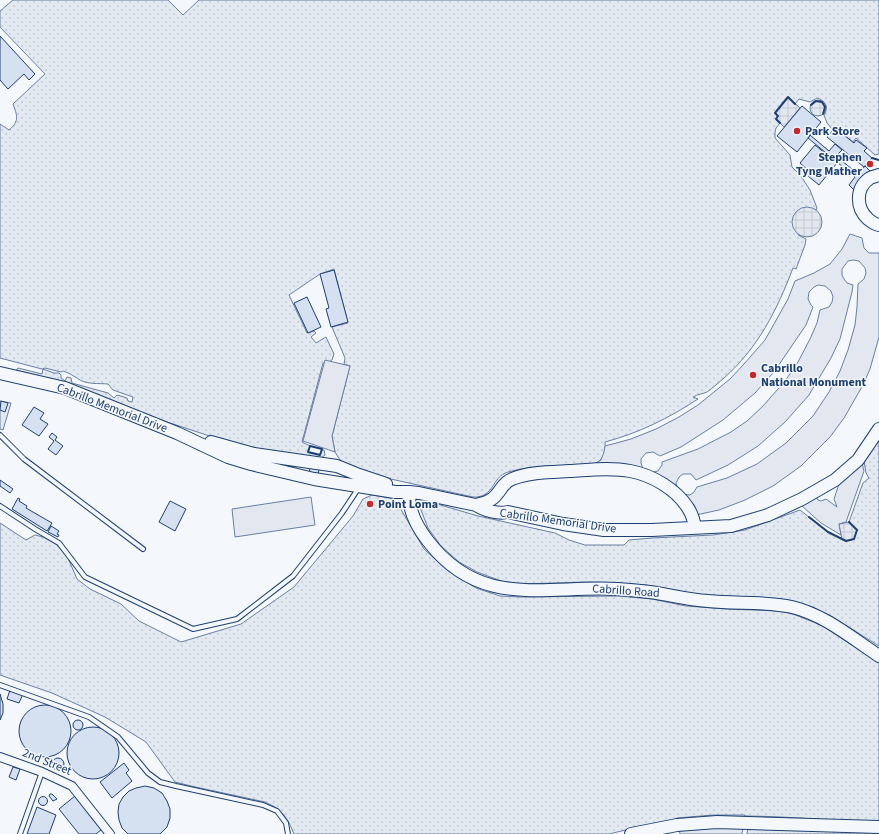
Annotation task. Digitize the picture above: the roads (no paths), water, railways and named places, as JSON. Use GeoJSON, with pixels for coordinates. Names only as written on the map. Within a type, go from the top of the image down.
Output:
{"type":"FeatureCollection","features":[{"type":"Feature","properties":{"kind":"street"},"geometry":{"type":"LineString","coordinates":[[879,175],[870,178],[862,188],[858,201],[862,214],[874,224],[879,225]]}},
{"type":"Feature","properties":{"kind":"street","name":"Cabrillo Memorial Drive"},"geometry":{"type":"LineString","coordinates":[[0,372],[65,388],[177,433],[228,457],[251,464],[291,474],[395,492],[409,492]]}},
{"type":"Feature","properties":{"kind":"street"},"geometry":{"type":"LineString","coordinates":[[695,528],[731,526],[746,522],[768,515],[802,499],[835,480],[858,460],[879,429]]}},
{"type":"Feature","properties":{"kind":"street","name":"Cabrillo Memorial Drive"},"geometry":{"type":"LineString","coordinates":[[177,433],[254,454],[337,466],[358,475],[409,492],[476,505],[483,509],[501,513],[508,512],[563,524],[604,530],[695,528],[689,509],[678,496],[656,480],[631,471],[604,469],[534,474],[511,479],[505,482],[493,498],[476,505]]}},
{"type":"Feature","properties":{"kind":"street"},"geometry":{"type":"LineString","coordinates":[[500,489],[502,505],[508,512]]}},
{"type":"Feature","properties":{"kind":"street","name":"Cabrillo Road"},"geometry":{"type":"LineString","coordinates":[[409,492],[408,500],[412,514],[432,547],[456,568],[484,583],[502,588],[523,590],[595,588],[634,590],[701,600],[788,606],[820,618],[879,656]]}},
{"type":"Feature","properties":{"kind":"street","name":"2nd Street"},"geometry":{"type":"LineString","coordinates":[[0,757],[42,772],[72,786],[110,834]]}},
{"type":"Feature","properties":{"kind":"street"},"geometry":{"type":"LineString","coordinates":[[630,834],[677,825],[741,821],[879,827]]}},
{"type":"Feature","properties":{"kind":"lane"},"geometry":{"type":"LineString","coordinates":[[0,435],[24,458],[143,549]]}},
{"type":"Feature","properties":{"kind":"lane"},"geometry":{"type":"LineString","coordinates":[[0,506],[59,543],[85,577],[193,629],[237,619],[293,576],[342,513],[360,486]]}},
{"type":"Feature","properties":{"kind":"lane"},"geometry":{"type":"LineString","coordinates":[[0,685],[89,717],[118,737],[148,773],[160,782],[263,805],[277,811],[286,823],[288,834]]}},
{"type":"Feature","properties":{"kind":"lane"},"geometry":{"type":"LineString","coordinates":[[20,834],[42,772]]}},
{"type":"Feature","properties":{"kind":"place","name":"Park Store"},"geometry":{"type":"Point","coordinates":[797,131]}},
{"type":"Feature","properties":{"kind":"place","name":"Stephen Tyng Mather"},"geometry":{"type":"Point","coordinates":[870,164]}},
{"type":"Feature","properties":{"kind":"place","name":"Cabrillo National Monument"},"geometry":{"type":"Point","coordinates":[753,375]}},
{"type":"Feature","properties":{"kind":"place","name":"Point Loma"},"geometry":{"type":"Point","coordinates":[370,504]}}]}
